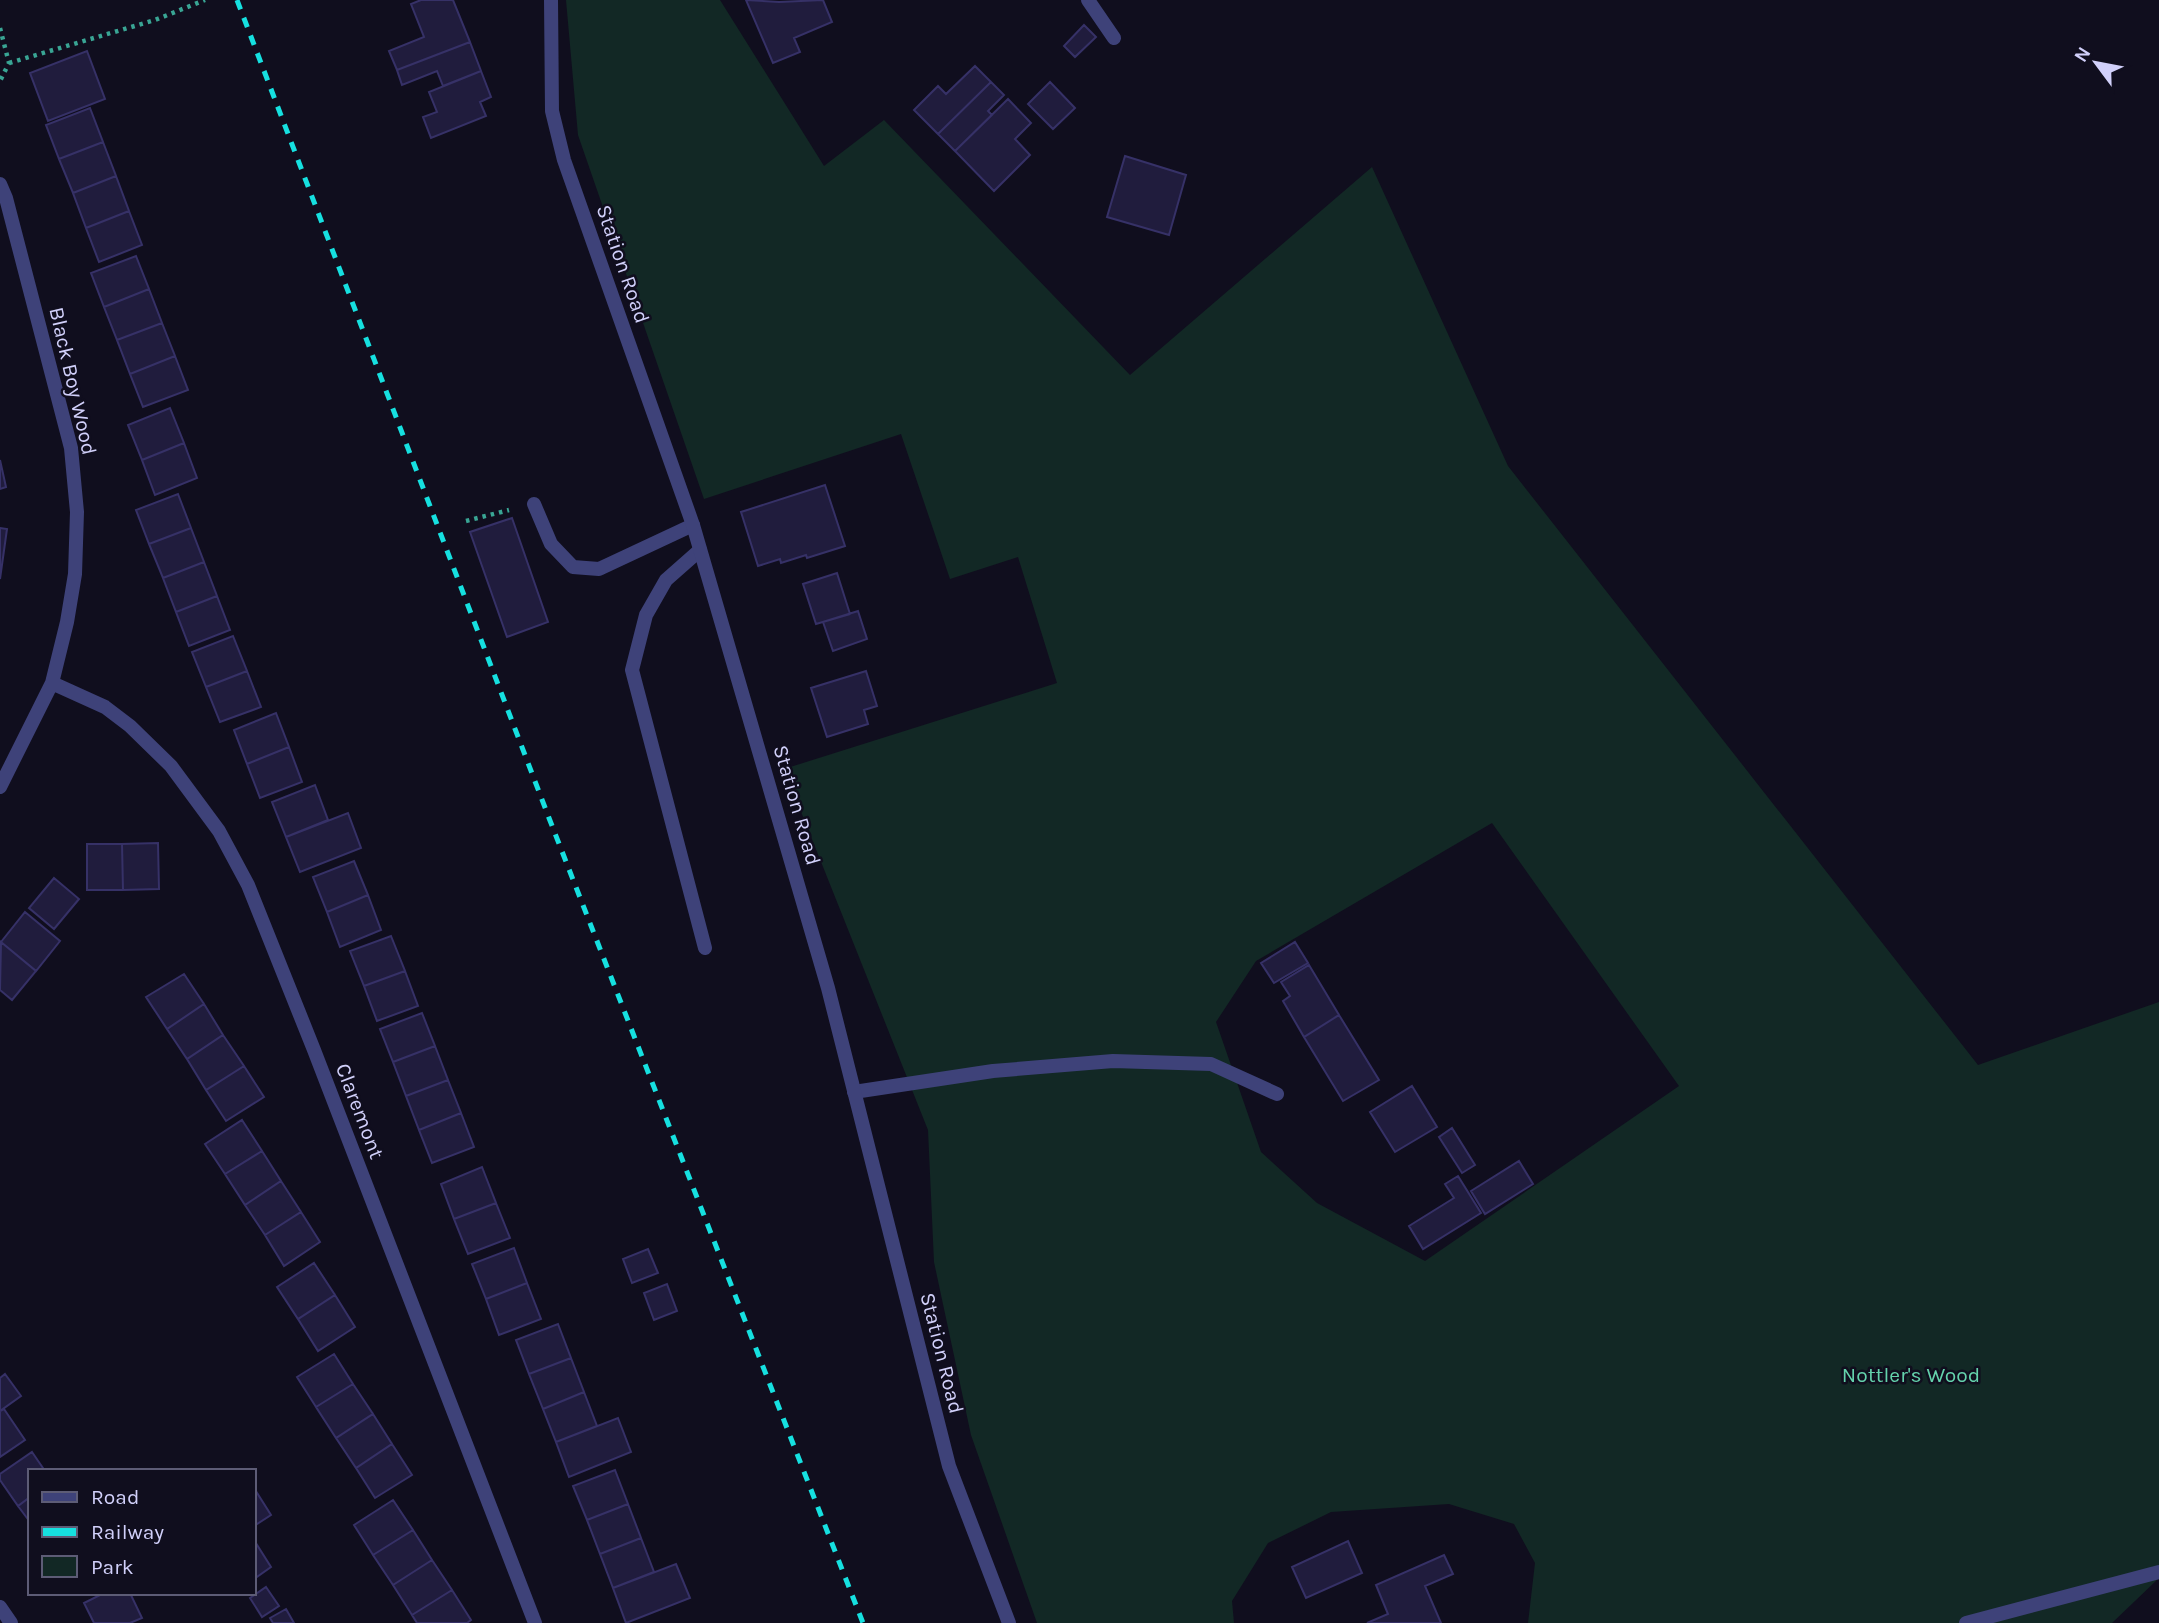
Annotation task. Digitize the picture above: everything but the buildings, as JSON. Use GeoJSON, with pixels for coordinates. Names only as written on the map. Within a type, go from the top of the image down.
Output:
{"type":"FeatureCollection","features":[{"type":"Feature","properties":{"kind":"street","name":"Station Road"},"geometry":{"type":"LineString","coordinates":[[551,0],[552,111],[564,160],[693,525],[828,988],[949,1466],[1009,1623]]}},
{"type":"Feature","properties":{"kind":"street"},"geometry":{"type":"LineString","coordinates":[[1088,0],[1114,38]]}},
{"type":"Feature","properties":{"kind":"street","name":"Black Boy Wood"},"geometry":{"type":"LineString","coordinates":[[0,184],[6,198],[71,448],[77,512],[75,573],[67,622],[52,683],[0,787]]}},
{"type":"Feature","properties":{"kind":"street"},"geometry":{"type":"LineString","coordinates":[[534,503],[551,544],[573,567],[599,569],[693,525]]}},
{"type":"Feature","properties":{"kind":"street"},"geometry":{"type":"LineString","coordinates":[[700,550],[666,580],[646,615],[632,670],[705,948]]}},
{"type":"Feature","properties":{"kind":"street","name":"Claremont"},"geometry":{"type":"LineString","coordinates":[[52,683],[105,707],[130,726],[172,766],[219,831],[248,885],[535,1623]]}},
{"type":"Feature","properties":{"kind":"street"},"geometry":{"type":"LineString","coordinates":[[854,1092],[993,1071],[1113,1061],[1211,1064],[1278,1094]]}},
{"type":"Feature","properties":{"kind":"street"},"geometry":{"type":"LineString","coordinates":[[1966,1623],[2159,1572]]}},
{"type":"Feature","properties":{"kind":"street"},"geometry":{"type":"LineString","coordinates":[[0,1607],[11,1623]]}},
{"type":"Feature","properties":{"kind":"path"},"geometry":{"type":"LineString","coordinates":[[9,63],[155,20],[205,0]]}},
{"type":"Feature","properties":{"kind":"path"},"geometry":{"type":"LineString","coordinates":[[0,28],[9,63],[0,81]]}},
{"type":"Feature","properties":{"kind":"path"},"geometry":{"type":"LineString","coordinates":[[466,522],[534,503]]}},
{"type":"Feature","properties":{"kind":"green space","name":"Nottler's Wood"},"geometry":{"type":"Polygon","coordinates":[[[566,0],[720,0],[824,166],[884,120],[1130,375],[1372,167],[1508,466],[1978,1065],[2159,1002],[2159,1578],[2112,1623],[1528,1623],[1535,1563],[1514,1524],[1449,1504],[1331,1512],[1268,1543],[1232,1601],[1234,1623],[1037,1623],[971,1435],[934,1262],[928,1130],[784,769],[1057,683],[1018,557],[950,579],[901,434],[704,499],[578,135],[566,0]],[[1492,823],[1256,961],[1216,1022],[1261,1152],[1317,1203],[1425,1261],[1679,1086],[1492,823]]]}},
{"type":"Feature","properties":{"kind":"railway"},"geometry":{"type":"LineString","coordinates":[[237,0],[549,818],[863,1623]]}}]}
